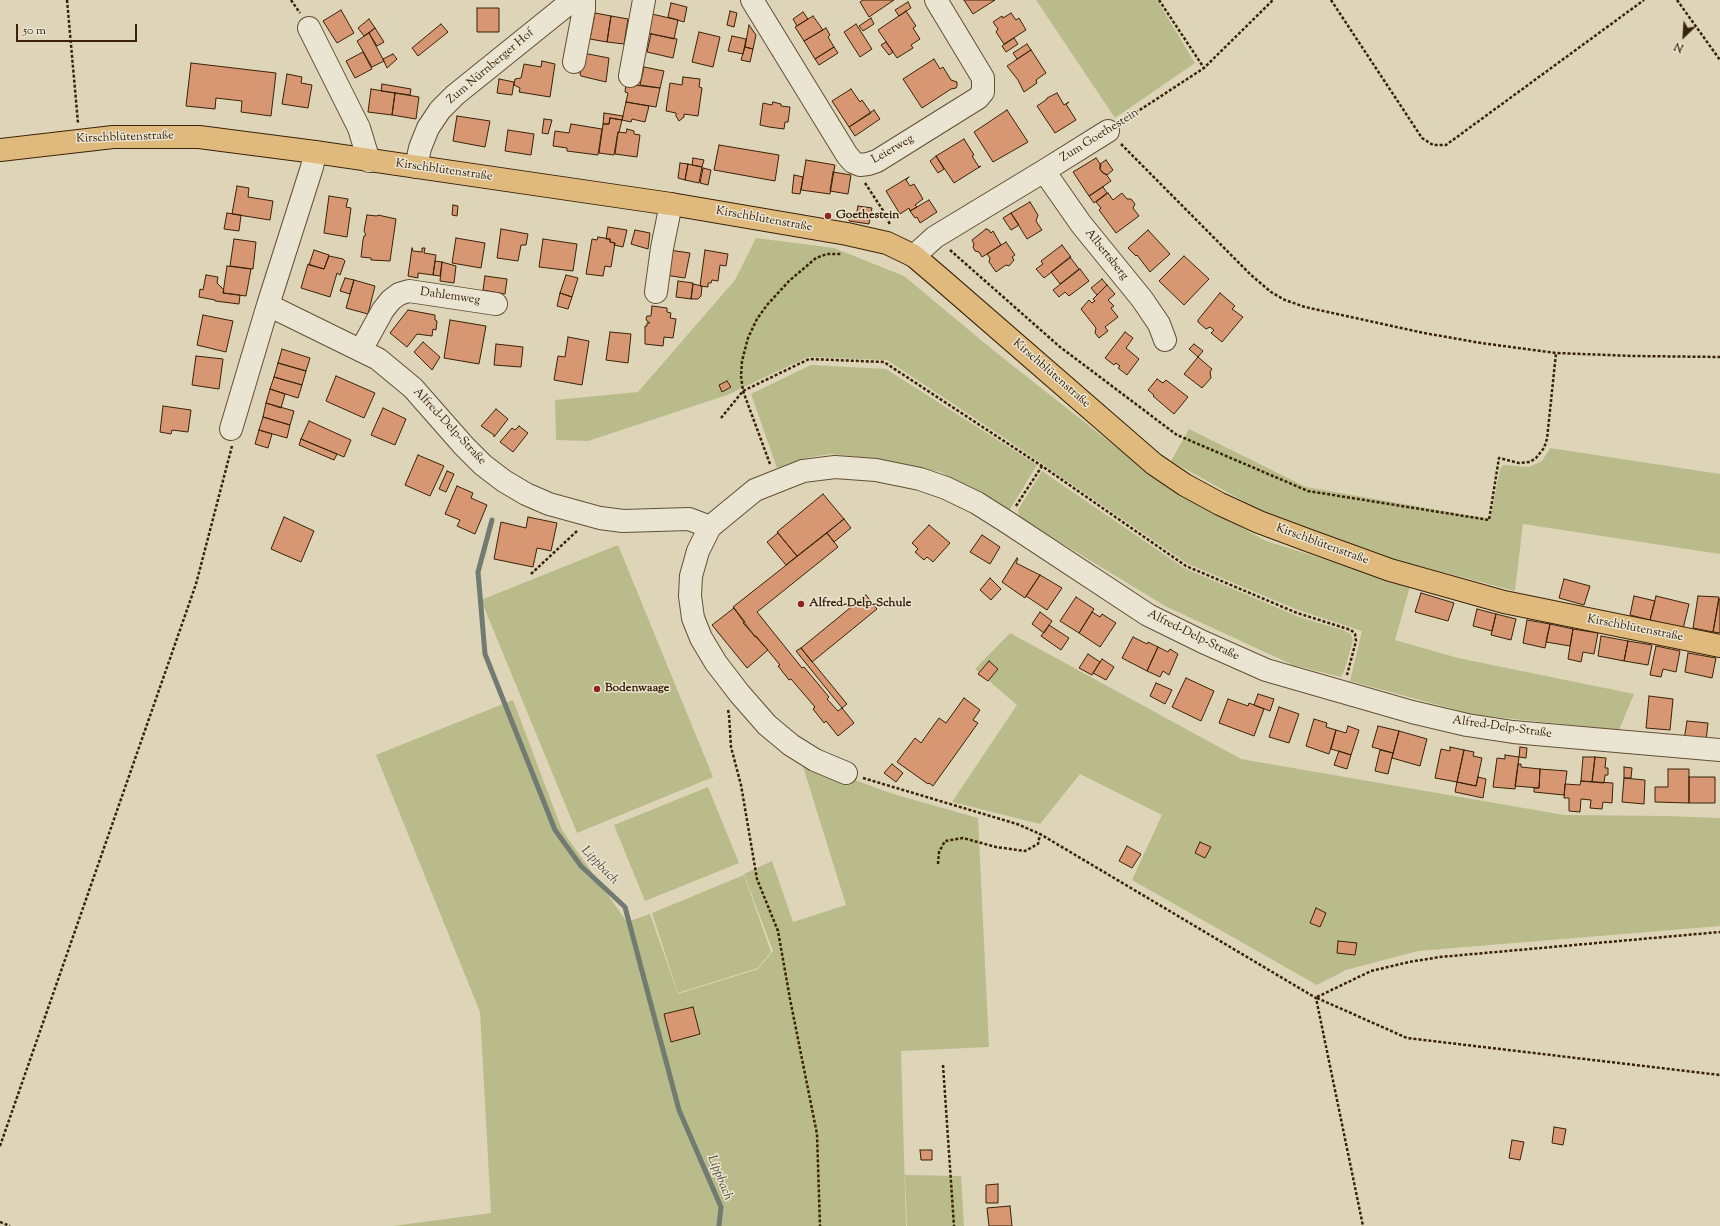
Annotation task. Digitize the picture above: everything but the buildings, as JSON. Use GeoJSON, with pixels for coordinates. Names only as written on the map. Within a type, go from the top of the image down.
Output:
{"type":"FeatureCollection","features":[{"type":"Feature","properties":{"kind":"main road","name":"Kirschblütenstraße"},"geometry":{"type":"LineString","coordinates":[[0,150],[80,139],[141,136],[199,137],[315,152],[671,204],[847,234],[887,243],[914,256],[1154,464],[1185,485],[1220,504],[1310,541],[1382,567],[1504,602],[1720,646]]}},
{"type":"Feature","properties":{"kind":"street","name":"Zum Nürnberger Hof"},"geometry":{"type":"LineString","coordinates":[[416,167],[420,148],[428,128],[440,110],[455,95],[573,0]]}},
{"type":"Feature","properties":{"kind":"street"},"geometry":{"type":"LineString","coordinates":[[574,62],[584,9],[584,0]]}},
{"type":"Feature","properties":{"kind":"street"},"geometry":{"type":"LineString","coordinates":[[630,76],[644,0]]}},
{"type":"Feature","properties":{"kind":"street","name":"Leierweg"},"geometry":{"type":"LineString","coordinates":[[752,0],[847,155],[853,162],[860,165],[877,161],[978,98],[983,92],[983,78],[936,0]]}},
{"type":"Feature","properties":{"kind":"street"},"geometry":{"type":"LineString","coordinates":[[309,28],[358,128],[370,161]]}},
{"type":"Feature","properties":{"kind":"street","name":"Zum Goethestein"},"geometry":{"type":"LineString","coordinates":[[914,256],[935,236],[1044,172],[1108,131]]}},
{"type":"Feature","properties":{"kind":"street"},"geometry":{"type":"LineString","coordinates":[[232,429],[268,305],[312,167],[315,152]]}},
{"type":"Feature","properties":{"kind":"street","name":"Albertsberg"},"geometry":{"type":"LineString","coordinates":[[1044,172],[1081,224],[1142,299],[1159,324],[1165,340]]}},
{"type":"Feature","properties":{"kind":"street"},"geometry":{"type":"LineString","coordinates":[[656,292],[662,248],[671,204]]}},
{"type":"Feature","properties":{"kind":"street","name":"Dahlemweg"},"geometry":{"type":"LineString","coordinates":[[361,350],[383,310],[391,300],[399,294],[409,291],[496,304]]}},
{"type":"Feature","properties":{"kind":"street","name":"Alfred-Delp-Straße"},"geometry":{"type":"LineString","coordinates":[[268,305],[378,359],[413,388],[464,446],[483,465],[504,481],[526,494],[549,504],[586,515],[623,521],[689,519],[710,526]]}},
{"type":"Feature","properties":{"kind":"street","name":"Alfred-Delp-Straße"},"geometry":{"type":"LineString","coordinates":[[846,773],[815,760],[791,745],[767,725],[734,687],[716,663],[701,638],[694,618],[690,596],[690,576],[698,551],[710,526],[755,490],[803,471],[835,467],[876,470],[920,479],[946,488],[977,503],[1148,615],[1266,670],[1342,693],[1467,725],[1513,732],[1720,750]]}},
{"type":"Feature","properties":{"kind":"path"},"geometry":{"type":"LineString","coordinates":[[67,0],[80,139]]}},
{"type":"Feature","properties":{"kind":"path"},"geometry":{"type":"LineString","coordinates":[[1159,0],[1204,68]]}},
{"type":"Feature","properties":{"kind":"path","name":"Zum Goethestein"},"geometry":{"type":"LineString","coordinates":[[1108,131],[1191,78],[1204,68],[1273,0]]}},
{"type":"Feature","properties":{"kind":"path"},"geometry":{"type":"LineString","coordinates":[[1331,0],[1422,138],[1433,145],[1446,145],[1644,0]]}},
{"type":"Feature","properties":{"kind":"path"},"geometry":{"type":"LineString","coordinates":[[1677,0],[1720,60]]}},
{"type":"Feature","properties":{"kind":"path"},"geometry":{"type":"LineString","coordinates":[[1108,131],[1251,275],[1271,292],[1285,300],[1305,307],[1424,333],[1481,343],[1556,352],[1633,356],[1720,357]]}},
{"type":"Feature","properties":{"kind":"path"},"geometry":{"type":"LineString","coordinates":[[860,165],[866,186],[886,215],[890,227],[887,243]]}},
{"type":"Feature","properties":{"kind":"path"},"geometry":{"type":"LineString","coordinates":[[776,481],[742,391],[742,361],[748,338],[757,319],[767,305],[789,281],[816,258],[826,254],[843,254],[847,234]]}},
{"type":"Feature","properties":{"kind":"path"},"geometry":{"type":"LineString","coordinates":[[935,236],[1060,347],[1177,436],[1308,491],[1489,520],[1499,458],[1520,463],[1530,462],[1536,458],[1544,448],[1547,439],[1556,352]]}},
{"type":"Feature","properties":{"kind":"path"},"geometry":{"type":"LineString","coordinates":[[721,418],[742,391],[809,359],[884,362],[1042,466],[1186,566],[1297,613],[1351,630],[1355,634],[1356,641],[1342,693]]}},
{"type":"Feature","properties":{"kind":"path"},"geometry":{"type":"LineString","coordinates":[[0,1146],[196,584],[233,442],[232,429]]}},
{"type":"Feature","properties":{"kind":"path"},"geometry":{"type":"LineString","coordinates":[[1006,522],[1042,466]]}},
{"type":"Feature","properties":{"kind":"path"},"geometry":{"type":"LineString","coordinates":[[531,574],[577,532],[586,515]]}},
{"type":"Feature","properties":{"kind":"path"},"geometry":{"type":"LineString","coordinates":[[727,708],[729,715],[731,747],[741,786],[757,879],[778,931],[817,1134],[820,1226]]}},
{"type":"Feature","properties":{"kind":"path"},"geometry":{"type":"LineString","coordinates":[[846,773],[1016,824],[1040,834],[1316,998],[1407,1038],[1720,1075]]}},
{"type":"Feature","properties":{"kind":"path"},"geometry":{"type":"LineString","coordinates":[[938,864],[939,852],[946,841],[964,838],[996,847],[1025,851],[1038,844],[1040,834]]}},
{"type":"Feature","properties":{"kind":"path"},"geometry":{"type":"LineString","coordinates":[[1316,998],[1371,971],[1409,962],[1440,957],[1720,932]]}},
{"type":"Feature","properties":{"kind":"path"},"geometry":{"type":"LineString","coordinates":[[1316,998],[1363,1226]]}},
{"type":"Feature","properties":{"kind":"path"},"geometry":{"type":"LineString","coordinates":[[943,1065],[954,1226]]}},
{"type":"Feature","properties":{"kind":"path"},"geometry":{"type":"LineString","coordinates":[[0,1222],[10,1226]]}},
{"type":"Feature","properties":{"kind":"green space"},"geometry":{"type":"Polygon","coordinates":[[[1036,0],[1157,0],[1195,63],[1115,118],[1036,0]]]}},
{"type":"Feature","properties":{"kind":"green space"},"geometry":{"type":"Polygon","coordinates":[[[756,238],[834,248],[904,276],[993,350],[1168,488],[1266,541],[1410,586],[1395,640],[1458,658],[1634,694],[1619,730],[1475,715],[1350,681],[1362,631],[1298,610],[1188,564],[1000,435],[887,360],[808,357],[727,395],[588,441],[556,440],[555,400],[638,392],[735,280],[756,238]]]}},
{"type":"Feature","properties":{"kind":"green space"},"geometry":{"type":"Polygon","coordinates":[[[811,365],[886,369],[1037,465],[1009,511],[941,472],[853,456],[830,454],[806,458],[777,468],[751,394],[811,365]]]}},
{"type":"Feature","properties":{"kind":"green space"},"geometry":{"type":"Polygon","coordinates":[[[1189,429],[1306,487],[1490,519],[1500,469],[1503,465],[1529,467],[1542,461],[1550,448],[1720,474],[1720,554],[1523,524],[1515,591],[1393,559],[1261,511],[1171,461],[1189,429]]]}},
{"type":"Feature","properties":{"kind":"green space"},"geometry":{"type":"Polygon","coordinates":[[[1042,471],[1184,568],[1299,617],[1343,630],[1351,634],[1353,641],[1341,677],[1293,665],[1165,606],[1019,517],[1018,510],[1042,471]]]}},
{"type":"Feature","properties":{"kind":"green space","name":"Bodenwaage"},"geometry":{"type":"Polygon","coordinates":[[[618,545],[713,777],[577,833],[481,600],[618,545]]]}},
{"type":"Feature","properties":{"kind":"green space"},"geometry":{"type":"Polygon","coordinates":[[[1010,633],[1241,759],[1564,815],[1720,818],[1720,926],[1418,951],[1346,970],[1317,985],[1132,880],[1162,815],[1080,774],[1040,824],[952,802],[1017,705],[975,669],[1010,633]]]}},
{"type":"Feature","properties":{"kind":"green space"},"geometry":{"type":"Polygon","coordinates":[[[513,700],[562,830],[627,922],[650,914],[678,994],[758,969],[773,951],[744,874],[772,861],[793,922],[846,905],[801,760],[890,793],[978,818],[989,1047],[901,1051],[906,1226],[393,1226],[491,1213],[480,1012],[376,755],[513,700]]]}},
{"type":"Feature","properties":{"kind":"green space"},"geometry":{"type":"Polygon","coordinates":[[[708,787],[739,863],[645,901],[614,825],[708,787]]]}},
{"type":"Feature","properties":{"kind":"green space"},"geometry":{"type":"Polygon","coordinates":[[[744,875],[771,952],[758,968],[678,993],[652,913],[744,875]]]}},
{"type":"Feature","properties":{"kind":"green space"},"geometry":{"type":"Polygon","coordinates":[[[905,1175],[961,1176],[964,1226],[907,1226],[905,1175]]]}},
{"type":"Feature","properties":{"kind":"waterway","name":"Lippbach"},"geometry":{"type":"LineString","coordinates":[[492,520],[478,572],[485,654],[555,830],[581,866],[625,907],[679,1110],[721,1207],[719,1226]]}},
{"type":"Feature","properties":{"kind":"place","name":"Goethestein"},"geometry":{"type":"Point","coordinates":[828,216]}},
{"type":"Feature","properties":{"kind":"place","name":"Alfred-Delp-Schule"},"geometry":{"type":"Point","coordinates":[801,604]}},
{"type":"Feature","properties":{"kind":"place","name":"Bodenwaage"},"geometry":{"type":"Point","coordinates":[597,689]}}]}
